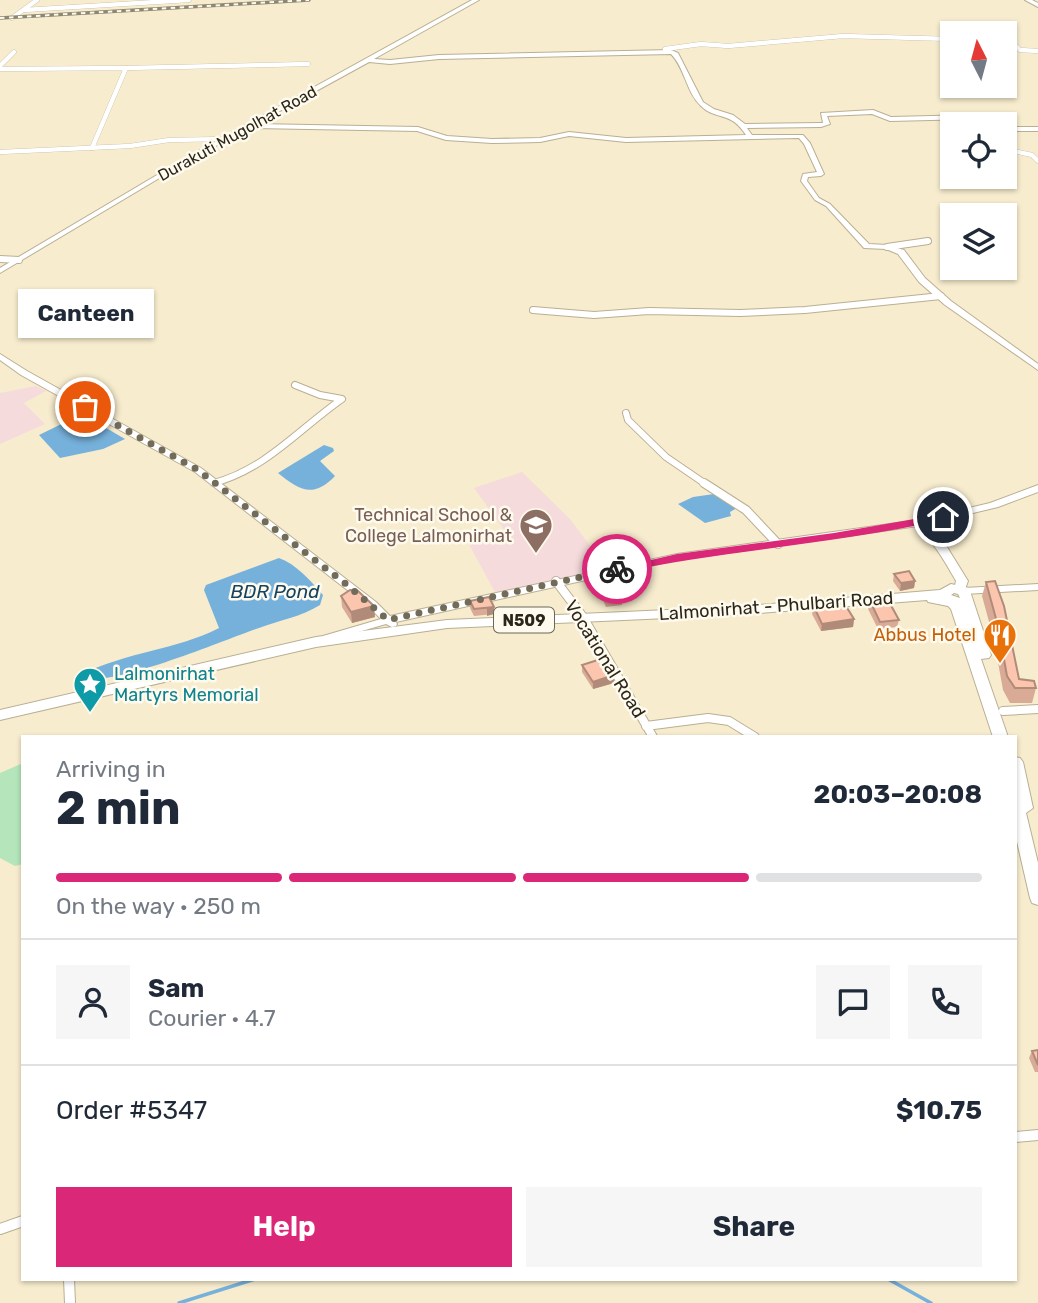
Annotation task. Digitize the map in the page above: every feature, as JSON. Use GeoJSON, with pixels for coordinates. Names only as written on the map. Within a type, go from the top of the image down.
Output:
{"type":"FeatureCollection","features":[{"type":"Feature","properties":{"kind":"highway","name":"N509"},"geometry":{"type":"LineString","coordinates":[[948,598],[961,603],[964,593]]}},
{"type":"Feature","properties":{"kind":"highway"},"geometry":{"type":"LineString","coordinates":[[964,593],[1009,735]]}},
{"type":"Feature","properties":{"kind":"highway"},"geometry":{"type":"LineString","coordinates":[[948,598],[957,608],[1000,735]]}},
{"type":"Feature","properties":{"kind":"highway","name":"Lalmonirhat - Phulbari Road"},"geometry":{"type":"LineString","coordinates":[[316,642],[447,624],[948,598]]}},
{"type":"Feature","properties":{"kind":"highway","name":"N509"},"geometry":{"type":"LineString","coordinates":[[0,715],[316,642]]}},
{"type":"Feature","properties":{"kind":"highway"},"geometry":{"type":"LineString","coordinates":[[1017,771],[1038,861]]}},
{"type":"Feature","properties":{"kind":"highway"},"geometry":{"type":"LineString","coordinates":[[1017,816],[1038,898]]}},
{"type":"Feature","properties":{"kind":"main road"},"geometry":{"type":"LineString","coordinates":[[918,523],[994,505],[1035,490]]}},
{"type":"Feature","properties":{"kind":"main road"},"geometry":{"type":"LineString","coordinates":[[918,523],[926,528],[944,552],[962,581],[964,593]]}},
{"type":"Feature","properties":{"kind":"street"},"geometry":{"type":"LineString","coordinates":[[12,18],[37,0]]}},
{"type":"Feature","properties":{"kind":"street"},"geometry":{"type":"LineString","coordinates":[[24,10],[189,0]]}},
{"type":"Feature","properties":{"kind":"street","name":"Durakuti Mugolhat Road"},"geometry":{"type":"LineString","coordinates":[[0,271],[224,139],[476,0]]}},
{"type":"Feature","properties":{"kind":"street"},"geometry":{"type":"LineString","coordinates":[[1028,0],[1038,5]]}},
{"type":"Feature","properties":{"kind":"street"},"geometry":{"type":"LineString","coordinates":[[665,52],[664,49],[687,45],[727,46],[843,36],[940,39]]}},
{"type":"Feature","properties":{"kind":"street"},"geometry":{"type":"LineString","coordinates":[[1017,47],[1020,50],[1038,51]]}},
{"type":"Feature","properties":{"kind":"street"},"geometry":{"type":"LineString","coordinates":[[0,67],[14,51]]}},
{"type":"Feature","properties":{"kind":"street"},"geometry":{"type":"LineString","coordinates":[[369,60],[390,62],[427,57],[675,53],[701,103],[738,118],[750,137]]}},
{"type":"Feature","properties":{"kind":"street"},"geometry":{"type":"LineString","coordinates":[[0,67],[126,68],[308,64]]}},
{"type":"Feature","properties":{"kind":"street"},"geometry":{"type":"LineString","coordinates":[[92,148],[126,68]]}},
{"type":"Feature","properties":{"kind":"street"},"geometry":{"type":"LineString","coordinates":[[745,126],[827,124],[823,114],[863,112],[900,120],[940,119]]}},
{"type":"Feature","properties":{"kind":"street"},"geometry":{"type":"LineString","coordinates":[[248,126],[418,129],[446,138],[492,141],[540,140],[569,134],[626,140],[801,136],[821,174],[805,175],[806,187],[867,246],[887,247],[928,241]]}},
{"type":"Feature","properties":{"kind":"street"},"geometry":{"type":"LineString","coordinates":[[767,126],[772,136]]}},
{"type":"Feature","properties":{"kind":"street"},"geometry":{"type":"LineString","coordinates":[[1017,129],[1038,129]]}},
{"type":"Feature","properties":{"kind":"street"},"geometry":{"type":"LineString","coordinates":[[0,152],[130,146],[169,140],[224,139]]}},
{"type":"Feature","properties":{"kind":"street"},"geometry":{"type":"LineString","coordinates":[[1017,152],[1032,155],[1038,161]]}},
{"type":"Feature","properties":{"kind":"street"},"geometry":{"type":"LineString","coordinates":[[887,247],[901,252],[922,280],[1038,368]]}},
{"type":"Feature","properties":{"kind":"street"},"geometry":{"type":"LineString","coordinates":[[0,259],[19,260]]}},
{"type":"Feature","properties":{"kind":"street"},"geometry":{"type":"LineString","coordinates":[[533,310],[594,315],[649,311],[740,313],[805,310],[941,296]]}},
{"type":"Feature","properties":{"kind":"street"},"geometry":{"type":"LineString","coordinates":[[3,358],[24,373],[161,451],[180,459],[346,584],[400,630]]}},
{"type":"Feature","properties":{"kind":"street"},"geometry":{"type":"LineString","coordinates":[[214,483],[246,472],[264,461],[342,399],[323,396],[295,385]]}},
{"type":"Feature","properties":{"kind":"street"},"geometry":{"type":"LineString","coordinates":[[626,413],[628,420],[666,458],[741,504],[762,523],[778,544]]}},
{"type":"Feature","properties":{"kind":"street","name":"Vocational Road"},"geometry":{"type":"LineString","coordinates":[[316,642],[388,620],[677,557],[918,523]]}},
{"type":"Feature","properties":{"kind":"street","name":"Vocational Road"},"geometry":{"type":"LineString","coordinates":[[556,582],[583,617],[652,735]]}},
{"type":"Feature","properties":{"kind":"street"},"geometry":{"type":"LineString","coordinates":[[964,593],[1038,587]]}},
{"type":"Feature","properties":{"kind":"street"},"geometry":{"type":"LineString","coordinates":[[1003,711],[1038,709]]}},
{"type":"Feature","properties":{"kind":"street"},"geometry":{"type":"LineString","coordinates":[[646,726],[708,718],[729,721],[752,735]]}},
{"type":"Feature","properties":{"kind":"street"},"geometry":{"type":"LineString","coordinates":[[1017,1137],[1038,1135]]}},
{"type":"Feature","properties":{"kind":"street"},"geometry":{"type":"LineString","coordinates":[[0,1229],[21,1222]]}},
{"type":"Feature","properties":{"kind":"street"},"geometry":{"type":"LineString","coordinates":[[69,1281],[70,1303]]}},
{"type":"Feature","properties":{"kind":"shaded area"},"geometry":{"type":"Polygon","coordinates":[[[36,386],[46,391],[24,403],[45,424],[0,444],[0,393],[36,386]]]}},
{"type":"Feature","properties":{"kind":"shaded area","name":"Technical School & College Lalmonirhat"},"geometry":{"type":"Polygon","coordinates":[[[522,472],[570,519],[609,571],[497,596],[466,539],[505,531],[474,488],[522,472]]]}},
{"type":"Feature","properties":{"kind":"green space"},"geometry":{"type":"Polygon","coordinates":[[[21,764],[21,864],[15,866],[0,858],[0,773],[21,764]]]}},
{"type":"Feature","properties":{"kind":"water"},"geometry":{"type":"Polygon","coordinates":[[[82,414],[125,439],[103,449],[60,458],[39,435],[82,414]]]}},
{"type":"Feature","properties":{"kind":"water"},"geometry":{"type":"Polygon","coordinates":[[[324,445],[334,451],[320,461],[335,476],[320,488],[306,490],[278,473],[324,445]]]}},
{"type":"Feature","properties":{"kind":"water"},"geometry":{"type":"Polygon","coordinates":[[[714,494],[737,508],[730,512],[731,516],[705,523],[678,504],[693,497],[714,494]]]}},
{"type":"Feature","properties":{"kind":"water","name":"BDR Pond"},"geometry":{"type":"Polygon","coordinates":[[[279,558],[297,569],[323,595],[320,605],[141,670],[96,679],[82,677],[99,667],[186,641],[219,628],[204,590],[206,585],[279,558]]]}},
{"type":"Feature","properties":{"kind":"building"},"geometry":{"type":"Polygon","coordinates":[[[909,571],[915,581],[901,583],[894,574],[909,571]]]}},
{"type":"Feature","properties":{"kind":"building"},"geometry":{"type":"Polygon","coordinates":[[[995,581],[1004,606],[1019,679],[1034,681],[1036,688],[1015,688],[1007,676],[998,626],[986,582],[995,581]]]}},
{"type":"Feature","properties":{"kind":"building"},"geometry":{"type":"Polygon","coordinates":[[[612,586],[613,590],[619,590],[622,598],[606,600],[602,587],[612,586]]]}},
{"type":"Feature","properties":{"kind":"building"},"geometry":{"type":"Polygon","coordinates":[[[350,590],[358,591],[374,606],[351,612],[341,596],[350,590]]]}},
{"type":"Feature","properties":{"kind":"building"},"geometry":{"type":"Polygon","coordinates":[[[489,597],[494,607],[474,609],[470,601],[489,597]]]}},
{"type":"Feature","properties":{"kind":"building"},"geometry":{"type":"Polygon","coordinates":[[[888,600],[899,620],[880,622],[870,601],[888,600]]]}},
{"type":"Feature","properties":{"kind":"building"},"geometry":{"type":"Polygon","coordinates":[[[844,603],[854,619],[822,624],[814,607],[844,603]]]}},
{"type":"Feature","properties":{"kind":"building"},"geometry":{"type":"Polygon","coordinates":[[[604,658],[614,675],[593,682],[582,665],[604,658]]]}},
{"type":"Feature","properties":{"kind":"building"},"geometry":{"type":"Polygon","coordinates":[[[1038,1050],[1038,1065],[1032,1051],[1038,1050]]]}},
{"type":"Feature","properties":{"kind":"waterway"},"geometry":{"type":"LineString","coordinates":[[179,1303],[249,1281]]}},
{"type":"Feature","properties":{"kind":"waterway"},"geometry":{"type":"LineString","coordinates":[[892,1281],[931,1303]]}},
{"type":"Feature","properties":{"kind":"railway"},"geometry":{"type":"LineString","coordinates":[[0,18],[309,0]]}},
{"type":"Feature","properties":{"kind":"way so far"},"geometry":{"type":"LineString","coordinates":[[85,407],[198,470],[372,604],[388,620],[617,569]]}},
{"type":"Feature","properties":{"kind":"place","name":"Canteen"},"geometry":{"type":"Point","coordinates":[85,407]}},
{"type":"Feature","properties":{"kind":"place","name":"Technical School & College Lalmonirhat"},"geometry":{"type":"Point","coordinates":[536,555]}},
{"type":"Feature","properties":{"kind":"place","name":"Abbus Hotel"},"geometry":{"type":"Point","coordinates":[1000,665]}},
{"type":"Feature","properties":{"kind":"place","name":"Lalmonirhat Martyrs Memorial"},"geometry":{"type":"Point","coordinates":[90,714]}},
{"type":"Feature","properties":{"kind":"route"},"geometry":{"type":"LineString","coordinates":[[617,569],[677,557],[834,536],[943,517]]}}]}
